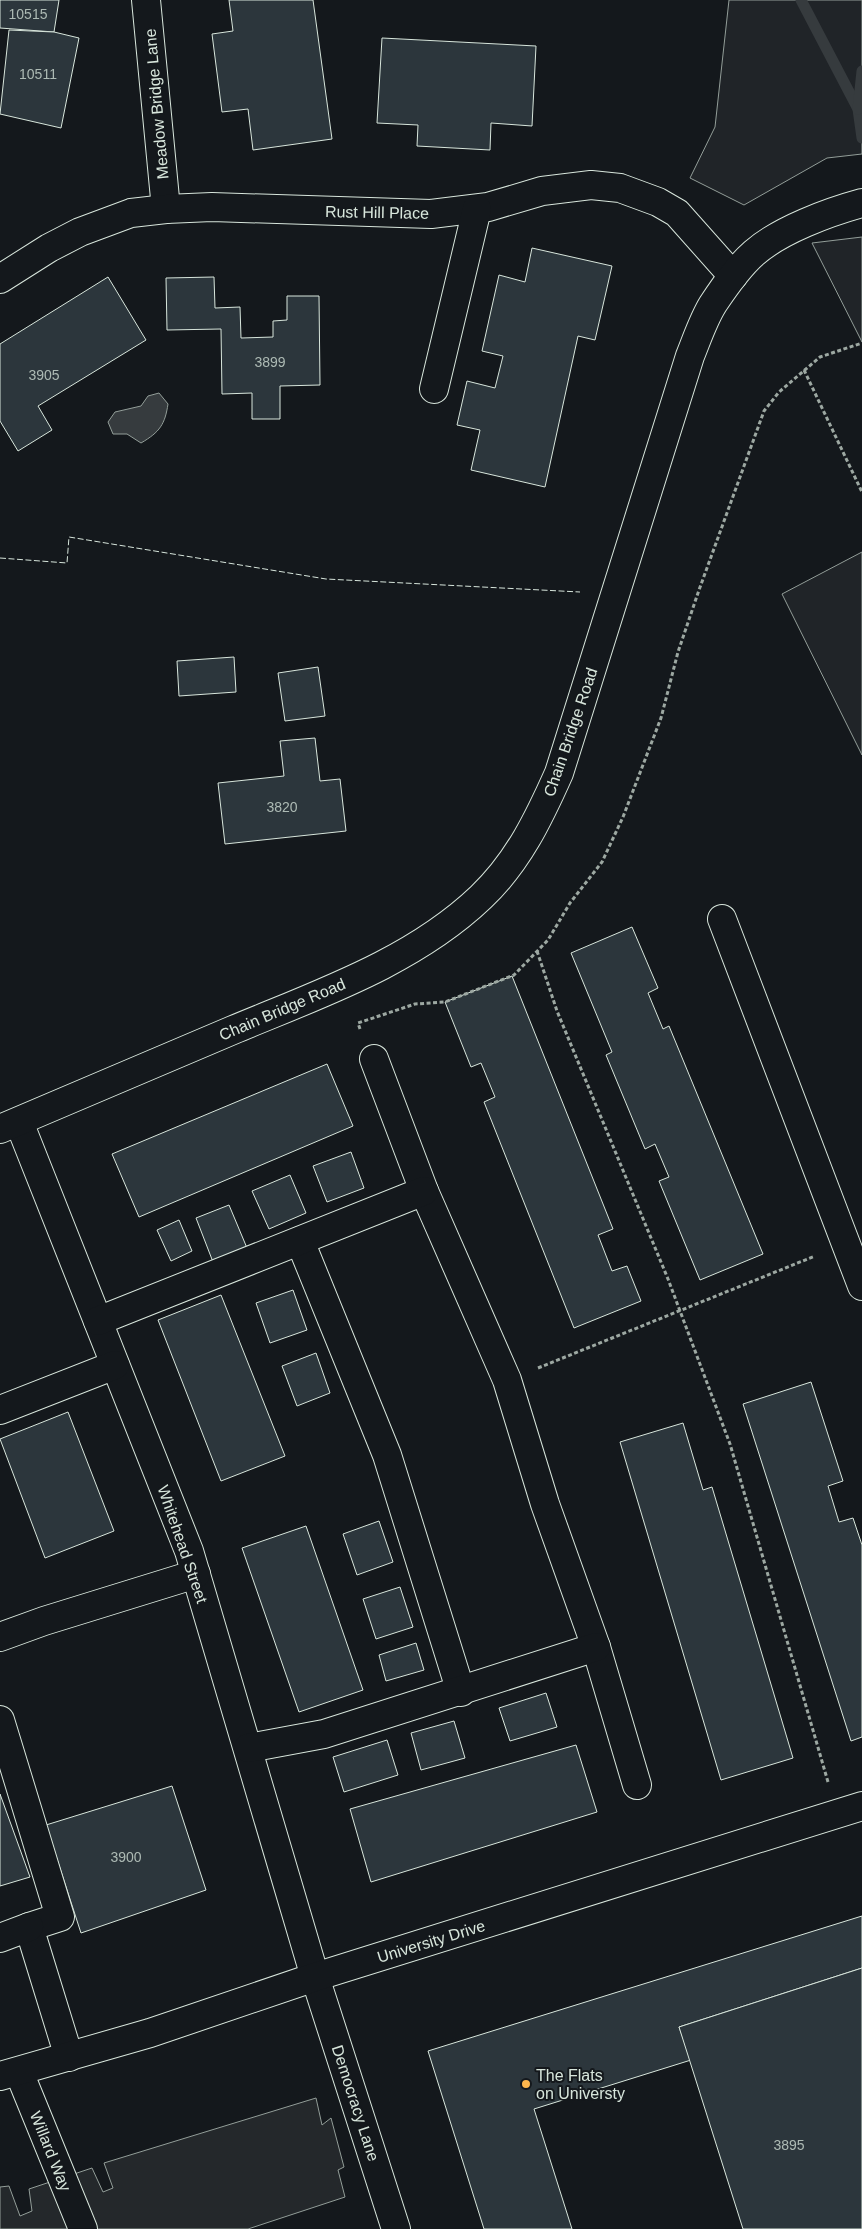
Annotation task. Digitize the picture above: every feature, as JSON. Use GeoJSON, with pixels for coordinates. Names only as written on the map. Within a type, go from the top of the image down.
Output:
{"type":"FeatureCollection","features":[{"type":"Feature","properties":{"kind":"street","name":"Meadow Bridge Lane"},"geometry":{"type":"LineString","coordinates":[[146,0],[166,209]]}},
{"type":"Feature","properties":{"kind":"street","name":"Rust Hill Place"},"geometry":{"type":"LineString","coordinates":[[0,279],[48,248],[80,232],[131,213],[212,207],[431,214],[477,209],[566,186],[590,185],[620,188],[658,202],[677,214],[733,276]]}},
{"type":"Feature","properties":{"kind":"street","name":"Chain Bridge Road"},"geometry":{"type":"LineString","coordinates":[[9,1126],[346,983],[406,952],[452,921],[482,896],[511,863],[534,828],[559,773],[690,356],[712,305],[733,276],[755,252],[793,229],[829,212],[862,203]]}},
{"type":"Feature","properties":{"kind":"street"},"geometry":{"type":"LineString","coordinates":[[434,389],[477,209]]}},
{"type":"Feature","properties":{"kind":"street"},"geometry":{"type":"LineString","coordinates":[[722,919],[861,1280]]}},
{"type":"Feature","properties":{"kind":"street"},"geometry":{"type":"LineString","coordinates":[[374,1059],[424,1191],[507,1380],[545,1504],[596,1647],[637,1785]]}},
{"type":"Feature","properties":{"kind":"street","name":"Whitehead Street"},"geometry":{"type":"LineString","coordinates":[[9,1126],[98,1321],[189,1551],[316,1977]]}},
{"type":"Feature","properties":{"kind":"street"},"geometry":{"type":"LineString","coordinates":[[98,1321],[424,1191]]}},
{"type":"Feature","properties":{"kind":"street"},"geometry":{"type":"LineString","coordinates":[[300,1241],[387,1456],[461,1692]]}},
{"type":"Feature","properties":{"kind":"street"},"geometry":{"type":"LineString","coordinates":[[0,1410],[115,1365]]}},
{"type":"Feature","properties":{"kind":"street"},"geometry":{"type":"LineString","coordinates":[[0,1637],[44,1621],[196,1574]]}},
{"type":"Feature","properties":{"kind":"street"},"geometry":{"type":"LineString","coordinates":[[248,1748],[324,1734],[461,1692],[596,1647]]}},
{"type":"Feature","properties":{"kind":"street"},"geometry":{"type":"LineString","coordinates":[[0,1720],[60,1916],[0,1938]]}},
{"type":"Feature","properties":{"kind":"street","name":"University Drive"},"geometry":{"type":"LineString","coordinates":[[9,2074],[150,2034],[316,1977],[850,1810]]}},
{"type":"Feature","properties":{"kind":"street"},"geometry":{"type":"LineString","coordinates":[[29,1927],[69,2057]]}},
{"type":"Feature","properties":{"kind":"street","name":"Democracy Lane"},"geometry":{"type":"LineString","coordinates":[[316,1977],[396,2229]]}},
{"type":"Feature","properties":{"kind":"street","name":"Willard Way"},"geometry":{"type":"LineString","coordinates":[[9,2074],[83,2229]]}},
{"type":"Feature","properties":{"kind":"path"},"geometry":{"type":"LineString","coordinates":[[361,1031],[358,1023],[415,1004],[445,1002],[512,976],[548,940],[570,903],[602,862],[619,826],[661,718],[678,652],[764,411],[779,392],[820,357],[862,343]]}},
{"type":"Feature","properties":{"kind":"path"},"geometry":{"type":"LineString","coordinates":[[804,370],[862,492]]}},
{"type":"Feature","properties":{"kind":"path"},"geometry":{"type":"LineString","coordinates":[[537,950],[557,1011],[681,1312],[730,1444],[794,1657],[850,1810]]}},
{"type":"Feature","properties":{"kind":"path"},"geometry":{"type":"LineString","coordinates":[[507,1380],[681,1312],[846,1244]]}},
{"type":"Feature","properties":{"kind":"shaded area"},"geometry":{"type":"Polygon","coordinates":[[[729,0],[862,0],[862,154],[827,158],[744,205],[690,178],[715,127],[729,0]]]}},
{"type":"Feature","properties":{"kind":"shaded area"},"geometry":{"type":"Polygon","coordinates":[[[862,237],[862,342],[812,243],[862,237]]]}},
{"type":"Feature","properties":{"kind":"shaded area"},"geometry":{"type":"Polygon","coordinates":[[[159,393],[168,404],[163,422],[153,435],[141,443],[127,434],[113,434],[108,422],[115,412],[141,406],[148,396],[159,393]]]}},
{"type":"Feature","properties":{"kind":"shaded area"},"geometry":{"type":"Polygon","coordinates":[[[862,552],[862,755],[782,594],[862,552]]]}},
{"type":"Feature","properties":{"kind":"shaded area"},"geometry":{"type":"Polygon","coordinates":[[[316,2098],[322,2125],[331,2118],[344,2167],[338,2170],[345,2197],[248,2229],[0,2229],[0,2187],[9,2186],[20,2216],[32,2211],[29,2189],[92,2168],[103,2192],[113,2188],[104,2163],[316,2098]]]}},
{"type":"Feature","properties":{"kind":"building"},"geometry":{"type":"Polygon","coordinates":[[[0,0],[59,0],[54,32],[0,28],[0,0]]]}},
{"type":"Feature","properties":{"kind":"building"},"geometry":{"type":"Polygon","coordinates":[[[229,0],[313,0],[332,139],[253,150],[248,109],[222,112],[212,34],[233,31],[229,0]]]}},
{"type":"Feature","properties":{"kind":"building"},"geometry":{"type":"Polygon","coordinates":[[[9,30],[54,32],[79,38],[61,128],[0,114],[9,30]]]}},
{"type":"Feature","properties":{"kind":"building"},"geometry":{"type":"Polygon","coordinates":[[[382,38],[536,46],[532,126],[491,123],[490,150],[417,146],[418,125],[377,123],[382,38]]]}},
{"type":"Feature","properties":{"kind":"building"},"geometry":{"type":"Polygon","coordinates":[[[532,248],[612,266],[595,340],[578,336],[545,487],[471,470],[480,430],[457,425],[467,381],[495,388],[503,356],[482,351],[499,275],[525,282],[532,248]]]}},
{"type":"Feature","properties":{"kind":"building"},"geometry":{"type":"Polygon","coordinates":[[[108,277],[146,340],[38,406],[52,430],[18,451],[0,421],[0,344],[108,277]]]}},
{"type":"Feature","properties":{"kind":"building"},"geometry":{"type":"Polygon","coordinates":[[[214,277],[215,308],[240,307],[241,338],[273,337],[273,321],[287,320],[287,296],[319,296],[320,385],[280,386],[280,419],[252,419],[252,393],[222,394],[221,329],[167,330],[166,278],[214,277]]]}},
{"type":"Feature","properties":{"kind":"building"},"geometry":{"type":"Polygon","coordinates":[[[234,657],[236,692],[179,696],[177,661],[234,657]]]}},
{"type":"Feature","properties":{"kind":"building"},"geometry":{"type":"Polygon","coordinates":[[[318,667],[325,716],[285,721],[278,673],[318,667]]]}},
{"type":"Feature","properties":{"kind":"building"},"geometry":{"type":"Polygon","coordinates":[[[315,738],[320,781],[340,779],[346,831],[225,844],[218,783],[284,776],[280,741],[315,738]]]}},
{"type":"Feature","properties":{"kind":"building"},"geometry":{"type":"Polygon","coordinates":[[[632,927],[658,988],[648,993],[663,1029],[669,1026],[763,1254],[700,1280],[659,1181],[669,1177],[655,1144],[645,1149],[606,1055],[612,1052],[571,953],[632,927]]]}},
{"type":"Feature","properties":{"kind":"building"},"geometry":{"type":"Polygon","coordinates":[[[512,976],[613,1229],[598,1235],[612,1271],[627,1266],[641,1301],[574,1328],[484,1102],[495,1097],[481,1063],[471,1067],[445,1002],[512,976]]]}},
{"type":"Feature","properties":{"kind":"building"},"geometry":{"type":"Polygon","coordinates":[[[327,1064],[353,1126],[139,1217],[112,1154],[327,1064]]]}},
{"type":"Feature","properties":{"kind":"building"},"geometry":{"type":"Polygon","coordinates":[[[351,1152],[364,1188],[327,1202],[313,1166],[351,1152]]]}},
{"type":"Feature","properties":{"kind":"building"},"geometry":{"type":"Polygon","coordinates":[[[290,1175],[306,1213],[269,1229],[252,1191],[290,1175]]]}},
{"type":"Feature","properties":{"kind":"building"},"geometry":{"type":"Polygon","coordinates":[[[229,1205],[247,1248],[213,1262],[196,1218],[229,1205]]]}},
{"type":"Feature","properties":{"kind":"building"},"geometry":{"type":"Polygon","coordinates":[[[179,1220],[192,1251],[171,1261],[157,1230],[179,1220]]]}},
{"type":"Feature","properties":{"kind":"building"},"geometry":{"type":"Polygon","coordinates":[[[293,1290],[307,1330],[270,1343],[256,1303],[293,1290]]]}},
{"type":"Feature","properties":{"kind":"building"},"geometry":{"type":"Polygon","coordinates":[[[221,1295],[285,1456],[221,1481],[158,1320],[221,1295]]]}},
{"type":"Feature","properties":{"kind":"building"},"geometry":{"type":"Polygon","coordinates":[[[316,1353],[330,1393],[297,1406],[282,1366],[316,1353]]]}},
{"type":"Feature","properties":{"kind":"building"},"geometry":{"type":"Polygon","coordinates":[[[811,1382],[843,1481],[828,1486],[839,1522],[853,1518],[862,1545],[862,1737],[851,1741],[743,1404],[811,1382]]]}},
{"type":"Feature","properties":{"kind":"building"},"geometry":{"type":"Polygon","coordinates":[[[68,1412],[114,1531],[45,1558],[0,1439],[68,1412]]]}},
{"type":"Feature","properties":{"kind":"building"},"geometry":{"type":"Polygon","coordinates":[[[683,1423],[703,1490],[712,1487],[793,1758],[721,1780],[620,1442],[683,1423]]]}},
{"type":"Feature","properties":{"kind":"building"},"geometry":{"type":"Polygon","coordinates":[[[379,1521],[393,1562],[357,1575],[343,1534],[379,1521]]]}},
{"type":"Feature","properties":{"kind":"building"},"geometry":{"type":"Polygon","coordinates":[[[306,1526],[363,1690],[299,1712],[242,1548],[306,1526]]]}},
{"type":"Feature","properties":{"kind":"building"},"geometry":{"type":"Polygon","coordinates":[[[400,1587],[413,1627],[376,1639],[363,1599],[400,1587]]]}},
{"type":"Feature","properties":{"kind":"building"},"geometry":{"type":"Polygon","coordinates":[[[416,1643],[424,1670],[386,1681],[379,1655],[416,1643]]]}},
{"type":"Feature","properties":{"kind":"building"},"geometry":{"type":"Polygon","coordinates":[[[546,1693],[557,1727],[510,1741],[499,1708],[546,1693]]]}},
{"type":"Feature","properties":{"kind":"building"},"geometry":{"type":"Polygon","coordinates":[[[454,1721],[465,1758],[421,1770],[411,1733],[454,1721]]]}},
{"type":"Feature","properties":{"kind":"building"},"geometry":{"type":"Polygon","coordinates":[[[387,1740],[398,1775],[344,1792],[333,1757],[387,1740]]]}},
{"type":"Feature","properties":{"kind":"building"},"geometry":{"type":"Polygon","coordinates":[[[576,1745],[597,1812],[371,1882],[350,1809],[576,1745]]]}},
{"type":"Feature","properties":{"kind":"building"},"geometry":{"type":"Polygon","coordinates":[[[172,1786],[206,1890],[81,1933],[46,1825],[172,1786]]]}},
{"type":"Feature","properties":{"kind":"building"},"geometry":{"type":"Polygon","coordinates":[[[0,1794],[30,1877],[0,1886],[0,1794]]]}},
{"type":"Feature","properties":{"kind":"building","name":"The Flats on Universty"},"geometry":{"type":"Polygon","coordinates":[[[862,1916],[862,1968],[679,2027],[691,2060],[534,2109],[572,2229],[484,2229],[428,2051],[862,1916]]]}},
{"type":"Feature","properties":{"kind":"building"},"geometry":{"type":"Polygon","coordinates":[[[862,1968],[862,2229],[743,2229],[679,2027],[862,1968]]]}},
{"type":"Feature","properties":{"kind":"waterway"},"geometry":{"type":"LineString","coordinates":[[801,0],[858,109],[862,138]]}},
{"type":"Feature","properties":{"kind":"waterway"},"geometry":{"type":"LineString","coordinates":[[858,109],[862,71]]}},
{"type":"Feature","properties":{"kind":"fence"},"geometry":{"type":"LineString","coordinates":[[0,558],[67,563],[69,537],[326,579],[580,592]]}},
{"type":"Feature","properties":{"kind":"place","name":"The Flats on Universty"},"geometry":{"type":"Point","coordinates":[526,2084]}}]}
